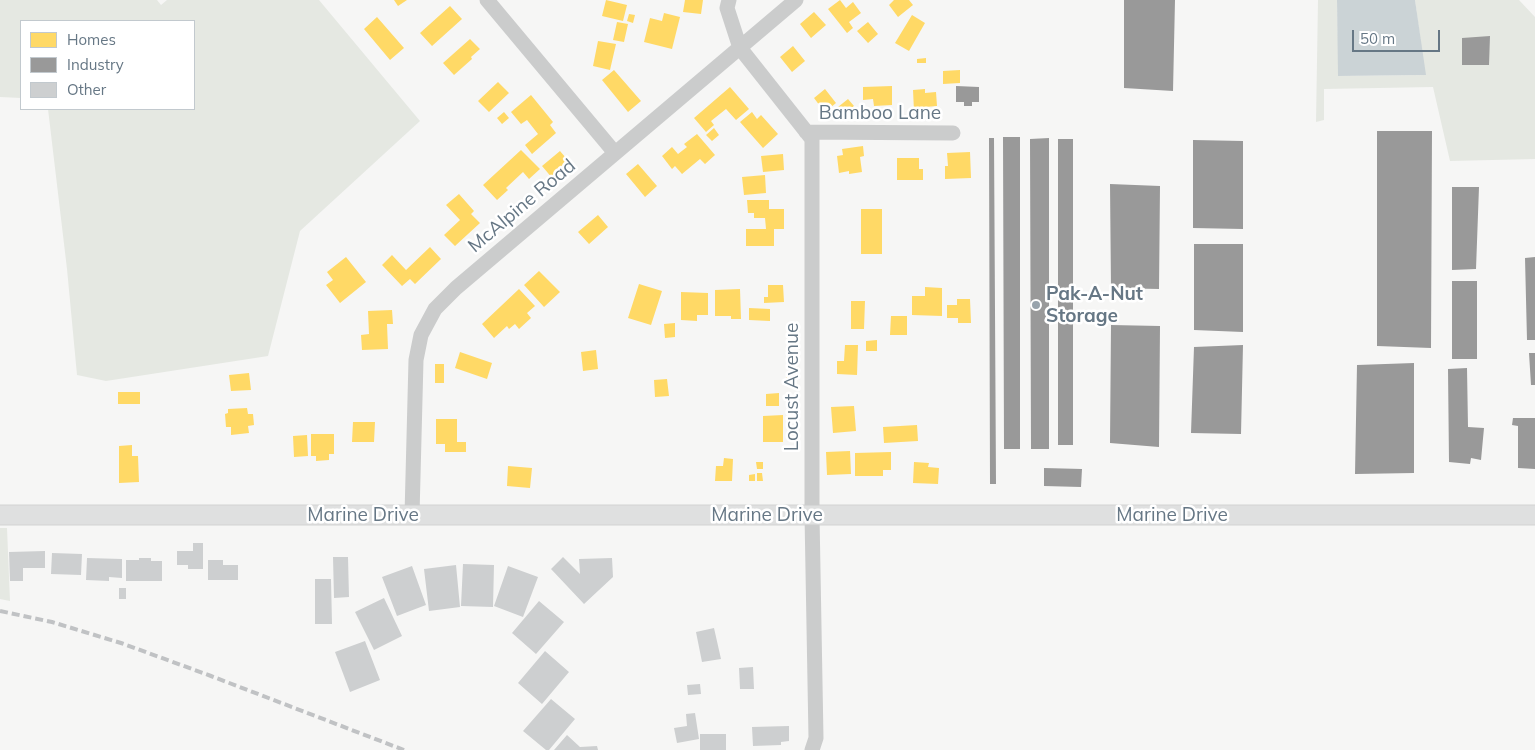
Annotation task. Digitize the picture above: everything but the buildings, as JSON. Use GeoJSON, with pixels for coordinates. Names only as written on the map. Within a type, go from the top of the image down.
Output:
{"type":"FeatureCollection","features":[{"type":"Feature","properties":{"kind":"main road","name":"Marine Drive"},"geometry":{"type":"LineString","coordinates":[[0,514],[1535,515]]}},
{"type":"Feature","properties":{"kind":"street"},"geometry":{"type":"LineString","coordinates":[[487,0],[615,153]]}},
{"type":"Feature","properties":{"kind":"street"},"geometry":{"type":"LineString","coordinates":[[729,0],[727,8],[740,48]]}},
{"type":"Feature","properties":{"kind":"street","name":"McAlpine Road"},"geometry":{"type":"LineString","coordinates":[[412,515],[416,360],[421,335],[435,309],[456,288],[796,0]]}},
{"type":"Feature","properties":{"kind":"street","name":"Locust Avenue"},"geometry":{"type":"LineString","coordinates":[[740,48],[812,139],[812,515],[816,738],[812,750]]}},
{"type":"Feature","properties":{"kind":"street","name":"Bamboo Lane"},"geometry":{"type":"LineString","coordinates":[[806,132],[953,134]]}},
{"type":"Feature","properties":{"kind":"shaded area"},"geometry":{"type":"Polygon","coordinates":[[[0,0],[157,0],[161,5],[167,0],[319,0],[420,121],[300,231],[268,356],[106,381],[77,375],[67,269],[48,110],[195,110],[195,20],[20,20],[20,98],[0,97],[0,0]]]}},
{"type":"Feature","properties":{"kind":"shaded area"},"geometry":{"type":"Polygon","coordinates":[[[1318,0],[1337,0],[1339,76],[1425,75],[1415,0],[1519,0],[1535,17],[1535,159],[1450,161],[1433,87],[1324,89],[1324,120],[1316,122],[1318,0]]]}},
{"type":"Feature","properties":{"kind":"shaded area"},"geometry":{"type":"Polygon","coordinates":[[[1337,0],[1415,0],[1426,75],[1338,76],[1337,0]]]}},
{"type":"Feature","properties":{"kind":"shaded area"},"geometry":{"type":"Polygon","coordinates":[[[0,528],[7,528],[10,601],[0,599],[0,528]]]}},
{"type":"Feature","properties":{"kind":"railway"},"geometry":{"type":"LineString","coordinates":[[0,611],[52,622],[121,643],[404,750]]}},
{"type":"Feature","properties":{"kind":"place","name":"Pak-A-Nut Storage"},"geometry":{"type":"Point","coordinates":[1036,305]}}]}
